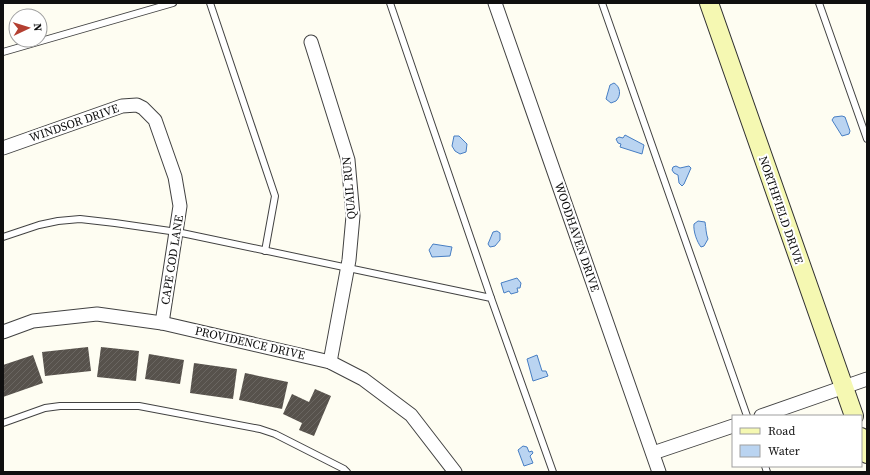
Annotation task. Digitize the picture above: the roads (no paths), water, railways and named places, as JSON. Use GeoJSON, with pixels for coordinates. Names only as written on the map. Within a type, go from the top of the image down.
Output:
{"type":"FeatureCollection","features":[{"type":"Feature","properties":{"kind":"street","name":"WOODHAVEN DRIVE"},"geometry":{"type":"LineString","coordinates":[[495,3],[659,472]]}},
{"type":"Feature","properties":{"kind":"street","name":"NORTHFIELD DRIVE"},"geometry":{"type":"LineString","coordinates":[[709,3],[854,415]]}},
{"type":"Feature","properties":{"kind":"street","name":"QUAIL RUN"},"geometry":{"type":"LineString","coordinates":[[310,42],[348,160],[353,216],[347,269],[330,362]]}},
{"type":"Feature","properties":{"kind":"street","name":"WINDSOR DRIVE"},"geometry":{"type":"LineString","coordinates":[[3,148],[122,106],[137,105],[144,109]]}},
{"type":"Feature","properties":{"kind":"street","name":"CAPE COD LANE"},"geometry":{"type":"LineString","coordinates":[[144,109],[155,120],[175,177],[180,206],[162,322]]}},
{"type":"Feature","properties":{"kind":"street","name":"PROVIDENCE DRIVE"},"geometry":{"type":"LineString","coordinates":[[3,332],[33,321],[97,314],[162,322],[330,362],[363,379],[411,415],[455,472]]}},
{"type":"Feature","properties":{"kind":"street"},"geometry":{"type":"LineString","coordinates":[[764,415],[867,379]]}},
{"type":"Feature","properties":{"kind":"street"},"geometry":{"type":"LineString","coordinates":[[653,453],[732,426]]}},
{"type":"Feature","properties":{"kind":"street"},"geometry":{"type":"LineString","coordinates":[[862,440],[867,454]]}},
{"type":"Feature","properties":{"kind":"lane"},"geometry":{"type":"LineString","coordinates":[[3,52],[173,3]]}},
{"type":"Feature","properties":{"kind":"lane"},"geometry":{"type":"LineString","coordinates":[[210,3],[275,196],[265,251]]}},
{"type":"Feature","properties":{"kind":"lane"},"geometry":{"type":"LineString","coordinates":[[390,3],[491,298],[553,472]]}},
{"type":"Feature","properties":{"kind":"lane"},"geometry":{"type":"LineString","coordinates":[[602,3],[747,415]]}},
{"type":"Feature","properties":{"kind":"lane"},"geometry":{"type":"LineString","coordinates":[[819,3],[867,140]]}},
{"type":"Feature","properties":{"kind":"lane"},"geometry":{"type":"LineString","coordinates":[[3,237],[39,225],[80,219],[177,232],[347,269],[491,298]]}},
{"type":"Feature","properties":{"kind":"lane"},"geometry":{"type":"LineString","coordinates":[[3,423],[45,408],[60,406],[139,406],[260,429],[275,434],[344,469],[347,472]]}},
{"type":"Feature","properties":{"kind":"water"},"geometry":{"type":"Polygon","coordinates":[[[614,83],[619,89],[619,94],[618,99],[611,103],[606,99],[610,85],[614,83]]]}},
{"type":"Feature","properties":{"kind":"water"},"geometry":{"type":"Polygon","coordinates":[[[834,117],[845,117],[850,131],[849,134],[842,136],[832,120],[834,117]]]}},
{"type":"Feature","properties":{"kind":"water"},"geometry":{"type":"Polygon","coordinates":[[[625,135],[644,145],[642,154],[620,147],[621,144],[618,143],[616,139],[619,137],[623,138],[625,135]]]}},
{"type":"Feature","properties":{"kind":"water"},"geometry":{"type":"Polygon","coordinates":[[[454,136],[459,136],[467,144],[466,152],[460,154],[455,151],[452,146],[454,136]]]}},
{"type":"Feature","properties":{"kind":"water"},"geometry":{"type":"Polygon","coordinates":[[[676,166],[680,168],[689,166],[691,168],[682,186],[679,183],[678,175],[672,170],[673,167],[676,166]]]}},
{"type":"Feature","properties":{"kind":"water"},"geometry":{"type":"Polygon","coordinates":[[[698,221],[705,222],[708,239],[704,246],[701,247],[694,230],[694,224],[698,221]]]}},
{"type":"Feature","properties":{"kind":"water"},"geometry":{"type":"Polygon","coordinates":[[[497,231],[500,233],[500,240],[495,246],[490,247],[488,244],[493,232],[497,231]]]}},
{"type":"Feature","properties":{"kind":"water"},"geometry":{"type":"Polygon","coordinates":[[[433,244],[452,247],[450,256],[432,257],[429,250],[433,244]]]}},
{"type":"Feature","properties":{"kind":"water"},"geometry":{"type":"Polygon","coordinates":[[[517,278],[521,283],[520,288],[517,288],[518,292],[511,294],[509,291],[504,293],[501,283],[517,278]]]}},
{"type":"Feature","properties":{"kind":"water"},"geometry":{"type":"Polygon","coordinates":[[[537,355],[542,371],[546,371],[548,376],[533,381],[527,359],[537,355]]]}},
{"type":"Feature","properties":{"kind":"water"},"geometry":{"type":"Polygon","coordinates":[[[523,446],[527,447],[529,452],[532,451],[533,453],[530,456],[533,463],[524,466],[518,450],[523,446]]]}}]}
